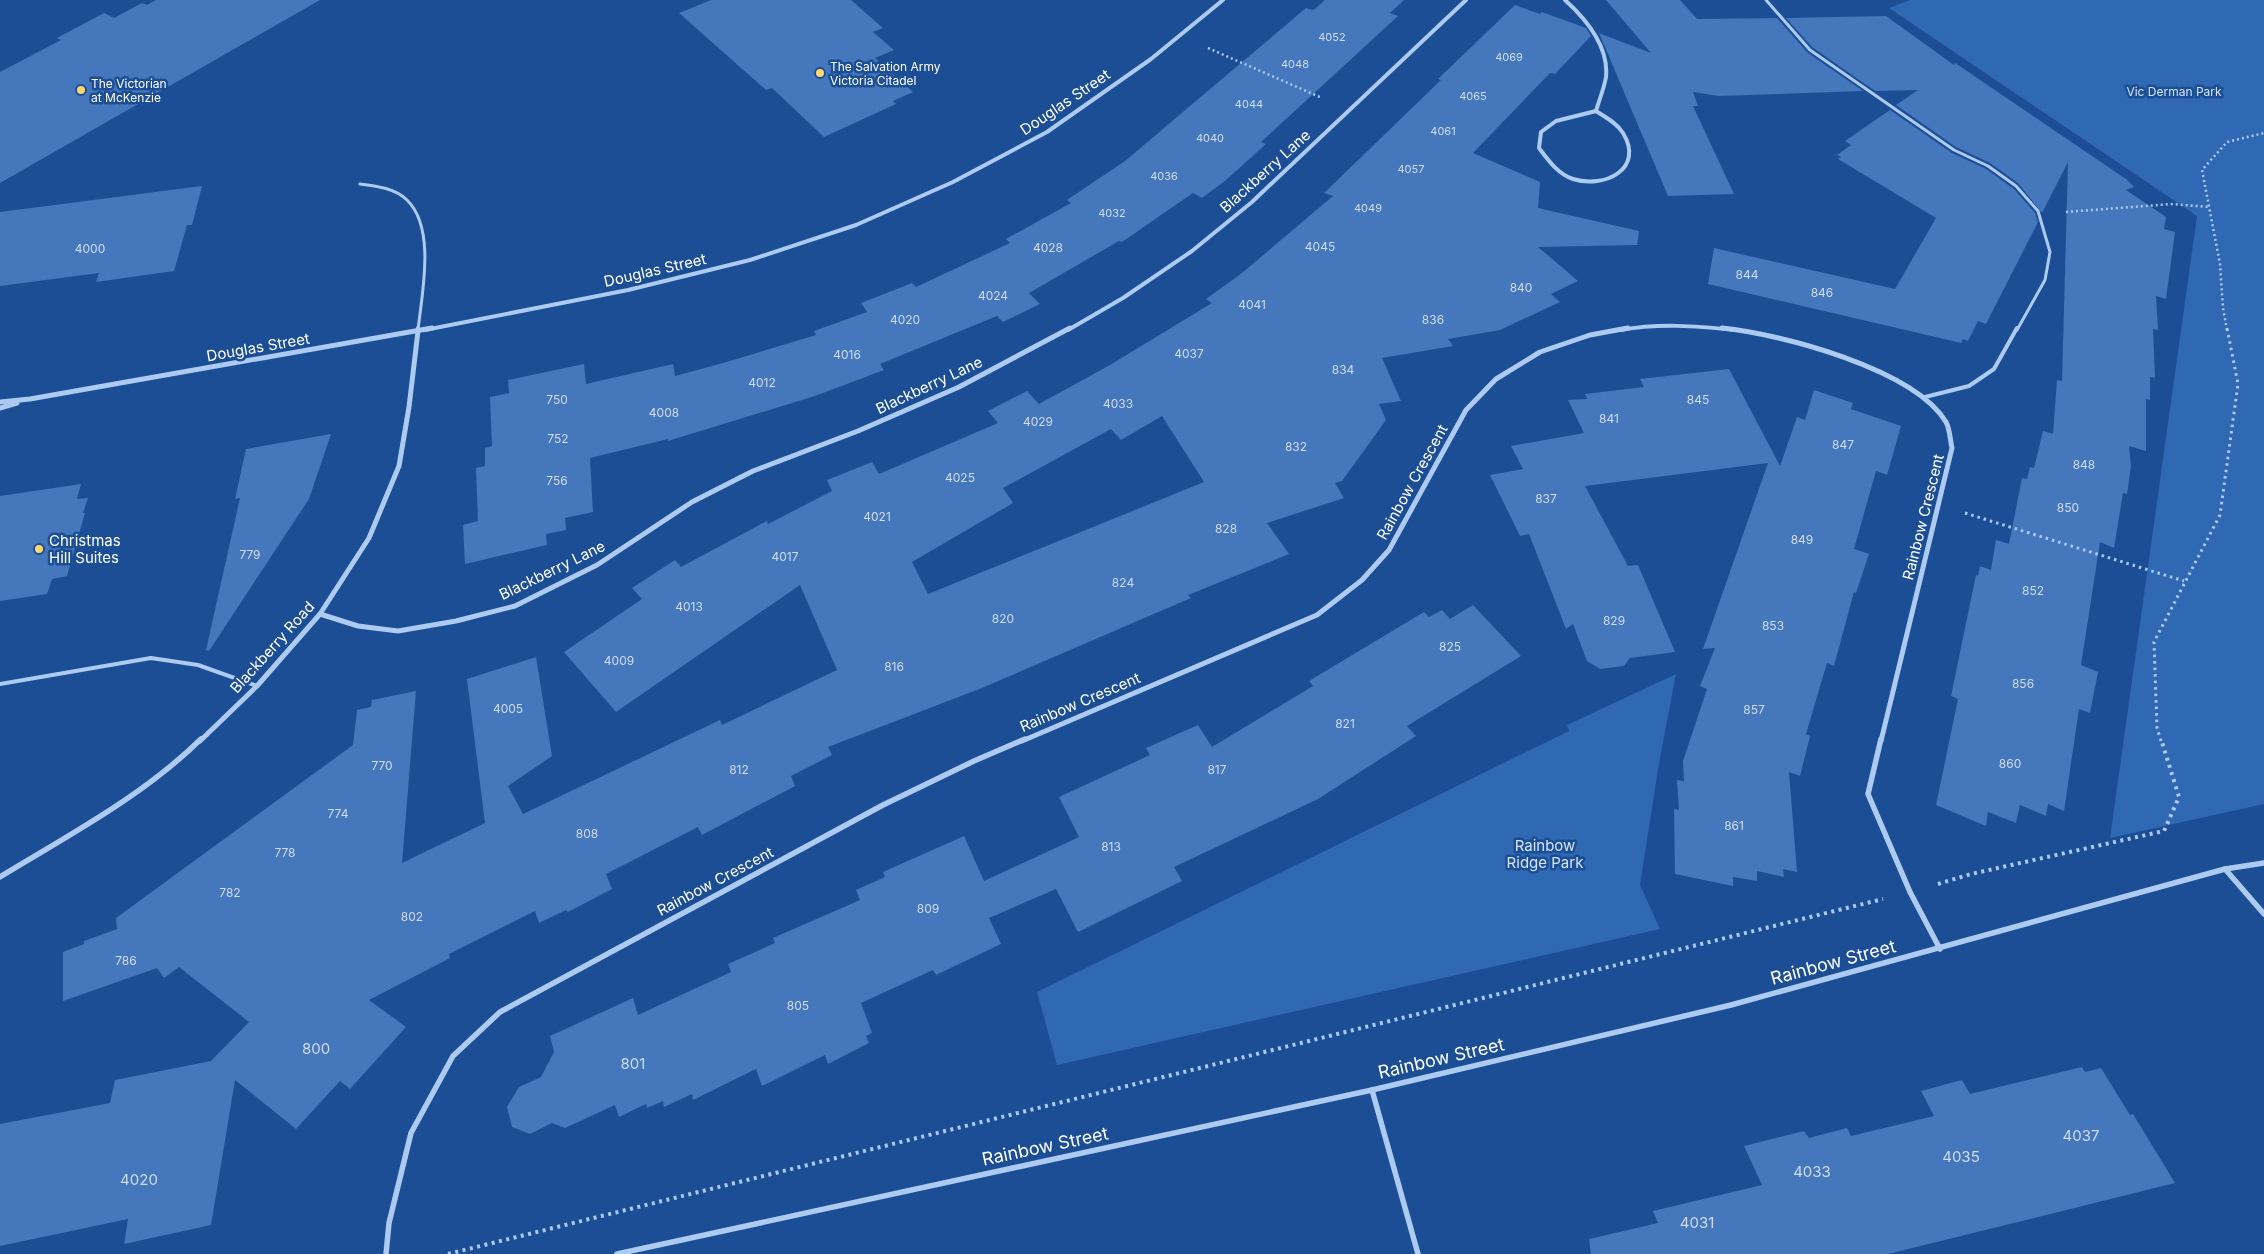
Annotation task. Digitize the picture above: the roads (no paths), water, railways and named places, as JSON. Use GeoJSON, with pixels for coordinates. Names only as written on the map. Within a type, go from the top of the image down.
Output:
{"type":"FeatureCollection","features":[{"type":"Feature","properties":{"kind":"street","name":"Douglas Street"},"geometry":{"type":"LineString","coordinates":[[0,402],[30,399],[418,331],[628,290],[750,260],[856,225],[954,182],[1048,132],[1179,36],[1223,0]]}},
{"type":"Feature","properties":{"kind":"street","name":"Blackberry Lane"},"geometry":{"type":"LineString","coordinates":[[320,614],[358,626],[398,631],[456,621],[515,606],[596,565],[692,502],[753,472],[858,431],[959,387],[1050,340],[1123,298],[1192,251],[1252,202],[1466,0]]}},
{"type":"Feature","properties":{"kind":"street"},"geometry":{"type":"LineString","coordinates":[[1565,0],[1578,11],[1601,42],[1606,74],[1596,111]]}},
{"type":"Feature","properties":{"kind":"street"},"geometry":{"type":"LineString","coordinates":[[1596,111],[1622,131],[1630,146],[1629,163],[1617,175],[1594,182],[1573,178],[1550,165],[1538,148],[1541,132],[1556,121],[1596,111]]}},
{"type":"Feature","properties":{"kind":"street","name":"Rainbow Crescent"},"geometry":{"type":"LineString","coordinates":[[386,1254],[389,1223],[411,1133],[453,1056],[500,1012],[882,805],[974,762],[1317,615],[1362,580],[1389,550],[1466,410],[1496,379],[1540,352],[1590,335],[1641,326],[1688,325],[1739,330],[1792,340],[1891,376],[1925,398],[1947,423],[1952,448],[1868,794],[1910,892],[1940,949]]}},
{"type":"Feature","properties":{"kind":"street","name":"Blackberry Road"},"geometry":{"type":"LineString","coordinates":[[0,876],[103,815],[184,756],[257,686],[320,614],[369,538],[399,466],[409,407],[418,331]]}},
{"type":"Feature","properties":{"kind":"street","name":"Douglas Street"},"geometry":{"type":"LineString","coordinates":[[0,408],[30,399]]}},
{"type":"Feature","properties":{"kind":"street","name":"Rainbow Street"},"geometry":{"type":"LineString","coordinates":[[617,1254],[1372,1090],[1731,1005],[2225,869],[2264,863]]}},
{"type":"Feature","properties":{"kind":"street"},"geometry":{"type":"LineString","coordinates":[[2225,869],[2264,914]]}},
{"type":"Feature","properties":{"kind":"street"},"geometry":{"type":"LineString","coordinates":[[1372,1090],[1418,1254]]}},
{"type":"Feature","properties":{"kind":"lane"},"geometry":{"type":"LineString","coordinates":[[1766,0],[1810,50],[1954,150],[1988,166],[2016,186],[2038,211],[2044,226],[2050,252],[2045,280],[1994,368],[1969,386],[1925,398]]}},
{"type":"Feature","properties":{"kind":"lane"},"geometry":{"type":"LineString","coordinates":[[360,184],[394,192],[407,200],[416,211],[422,223],[424,270],[418,331]]}},
{"type":"Feature","properties":{"kind":"lane"},"geometry":{"type":"LineString","coordinates":[[0,684],[151,658],[198,665],[257,686]]}},
{"type":"Feature","properties":{"kind":"place","name":"The Salvation Army Victoria Citadel"},"geometry":{"type":"Point","coordinates":[820,73]}},
{"type":"Feature","properties":{"kind":"place","name":"The Victorian at McKenzie"},"geometry":{"type":"Point","coordinates":[81,90]}},
{"type":"Feature","properties":{"kind":"place","name":"Christmas Hill Suites"},"geometry":{"type":"Point","coordinates":[39,549]}},
{"type":"Feature","properties":{"kind":"park label","name":"Vic Derman Park"},"geometry":{"type":"Point","coordinates":[2174,91]}},
{"type":"Feature","properties":{"kind":"park label","name":"Rainbow Ridge Park"},"geometry":{"type":"Point","coordinates":[1545,854]}}]}
